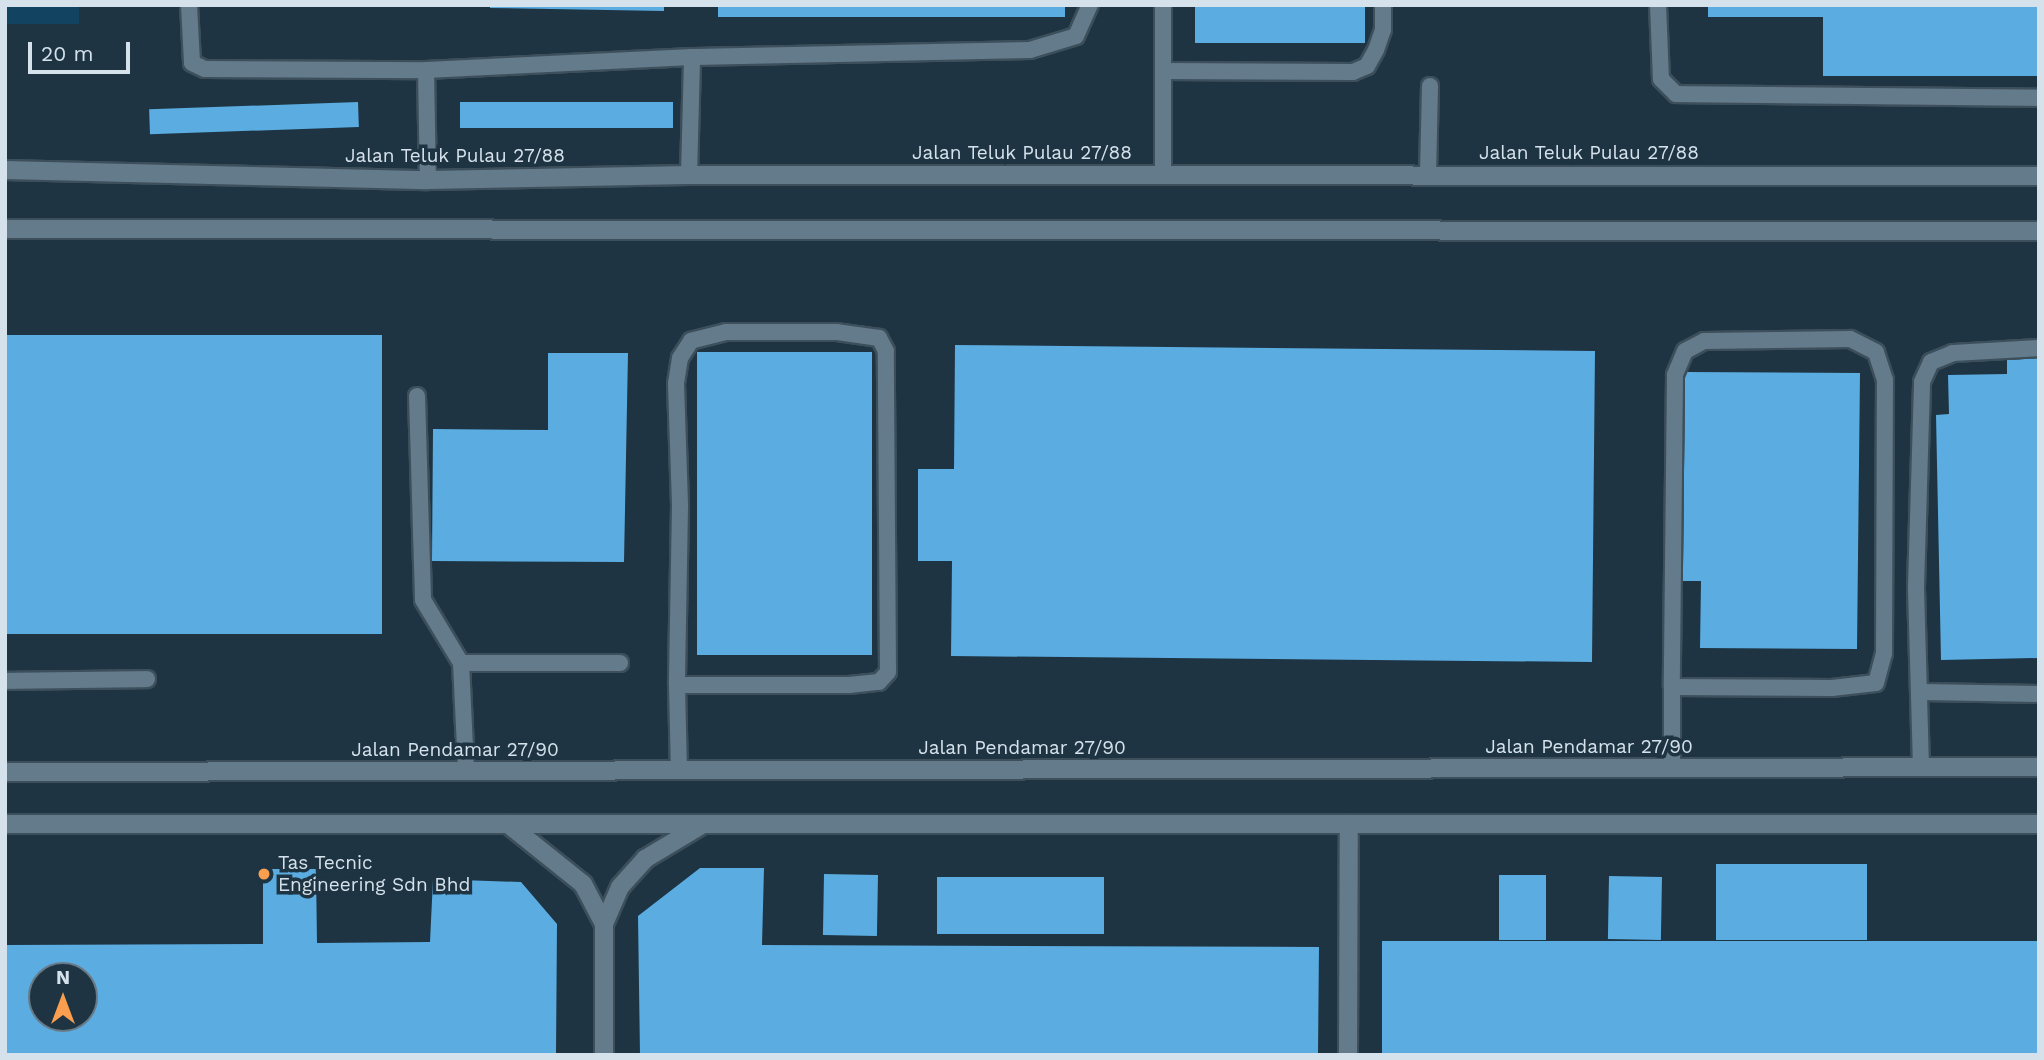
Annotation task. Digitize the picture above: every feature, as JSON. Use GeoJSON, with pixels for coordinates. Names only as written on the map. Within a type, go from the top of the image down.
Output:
{"type":"FeatureCollection","features":[{"type":"Feature","properties":{"kind":"street","name":"Jalan Teluk Pulau 27/88"},"geometry":{"type":"LineString","coordinates":[[5,170],[428,180],[689,175],[2039,176]]}},
{"type":"Feature","properties":{"kind":"street"},"geometry":{"type":"LineString","coordinates":[[5,229],[2039,231]]}},
{"type":"Feature","properties":{"kind":"street","name":"Jalan Pendamar 27/90"},"geometry":{"type":"LineString","coordinates":[[5,772],[2039,767]]}},
{"type":"Feature","properties":{"kind":"street"},"geometry":{"type":"LineString","coordinates":[[5,824],[2039,824]]}},
{"type":"Feature","properties":{"kind":"street"},"geometry":{"type":"LineString","coordinates":[[508,824],[583,884],[604,924]]}},
{"type":"Feature","properties":{"kind":"street"},"geometry":{"type":"LineString","coordinates":[[604,1055],[604,924],[620,887],[645,859],[703,824]]}},
{"type":"Feature","properties":{"kind":"street"},"geometry":{"type":"LineString","coordinates":[[1348,1055],[1349,824]]}},
{"type":"Feature","properties":{"kind":"lane"},"geometry":{"type":"LineString","coordinates":[[189,5],[192,63],[205,69],[426,70],[692,57],[1030,50],[1076,36],[1090,5]]}},
{"type":"Feature","properties":{"kind":"lane"},"geometry":{"type":"LineString","coordinates":[[1163,5],[1163,174]]}},
{"type":"Feature","properties":{"kind":"lane"},"geometry":{"type":"LineString","coordinates":[[1163,71],[1353,72],[1367,66],[1376,50],[1383,5]]}},
{"type":"Feature","properties":{"kind":"lane"},"geometry":{"type":"LineString","coordinates":[[1658,5],[1661,79],[1676,94],[2039,98]]}},
{"type":"Feature","properties":{"kind":"lane"},"geometry":{"type":"LineString","coordinates":[[689,175],[692,57]]}},
{"type":"Feature","properties":{"kind":"lane"},"geometry":{"type":"LineString","coordinates":[[426,70],[428,180]]}},
{"type":"Feature","properties":{"kind":"lane"},"geometry":{"type":"LineString","coordinates":[[1428,174],[1430,86]]}},
{"type":"Feature","properties":{"kind":"lane"},"geometry":{"type":"LineString","coordinates":[[677,685],[849,685],[879,682],[888,672],[886,351],[879,338],[837,332],[726,332],[691,341],[680,358],[676,384],[677,685],[678,770]]}},
{"type":"Feature","properties":{"kind":"lane"},"geometry":{"type":"LineString","coordinates":[[1672,687],[1832,688],[1876,683],[1884,654],[1885,380],[1876,352],[1850,339],[1704,341],[1685,351],[1675,375],[1672,687],[1672,768]]}},
{"type":"Feature","properties":{"kind":"lane"},"geometry":{"type":"LineString","coordinates":[[1921,767],[1922,692],[1916,587],[1922,382],[1931,362],[1953,353],[2039,348]]}},
{"type":"Feature","properties":{"kind":"lane"},"geometry":{"type":"LineString","coordinates":[[417,396],[423,600],[461,663],[466,770]]}},
{"type":"Feature","properties":{"kind":"lane"},"geometry":{"type":"LineString","coordinates":[[461,663],[620,663]]}},
{"type":"Feature","properties":{"kind":"lane"},"geometry":{"type":"LineString","coordinates":[[5,681],[147,679]]}},
{"type":"Feature","properties":{"kind":"lane"},"geometry":{"type":"LineString","coordinates":[[1922,692],[2039,694]]}},
{"type":"Feature","properties":{"kind":"shaded area"},"geometry":{"type":"Polygon","coordinates":[[[5,5],[79,5],[79,24],[5,24],[5,5]]]}},
{"type":"Feature","properties":{"kind":"building"},"geometry":{"type":"Polygon","coordinates":[[[490,5],[664,5],[664,11],[490,8],[490,5]]]}},
{"type":"Feature","properties":{"kind":"building"},"geometry":{"type":"Polygon","coordinates":[[[718,5],[1065,5],[1065,17],[718,17],[718,5]]]}},
{"type":"Feature","properties":{"kind":"building"},"geometry":{"type":"Polygon","coordinates":[[[1195,5],[1365,5],[1365,43],[1195,43],[1195,5]]]}},
{"type":"Feature","properties":{"kind":"building"},"geometry":{"type":"Polygon","coordinates":[[[1708,5],[2039,5],[2039,76],[1823,76],[1823,17],[1708,17],[1708,5]]]}},
{"type":"Feature","properties":{"kind":"building"},"geometry":{"type":"Polygon","coordinates":[[[358,102],[359,127],[150,134],[149,109],[358,102]]]}},
{"type":"Feature","properties":{"kind":"building"},"geometry":{"type":"Polygon","coordinates":[[[460,102],[673,102],[673,128],[460,128],[460,102]]]}},
{"type":"Feature","properties":{"kind":"building"},"geometry":{"type":"Polygon","coordinates":[[[5,335],[382,335],[382,634],[5,634],[5,335]]]}},
{"type":"Feature","properties":{"kind":"building"},"geometry":{"type":"Polygon","coordinates":[[[955,345],[1595,351],[1592,662],[951,656],[952,561],[918,561],[918,469],[954,469],[955,345]]]}},
{"type":"Feature","properties":{"kind":"building"},"geometry":{"type":"Polygon","coordinates":[[[697,352],[872,352],[872,655],[697,655],[697,352]]]}},
{"type":"Feature","properties":{"kind":"building"},"geometry":{"type":"Polygon","coordinates":[[[548,353],[628,353],[624,562],[432,561],[433,429],[548,430],[548,353]]]}},
{"type":"Feature","properties":{"kind":"building"},"geometry":{"type":"Polygon","coordinates":[[[2007,356],[2039,356],[2039,658],[1941,660],[1936,415],[1949,414],[1948,375],[2007,374],[2007,356]]]}},
{"type":"Feature","properties":{"kind":"building"},"geometry":{"type":"Polygon","coordinates":[[[1684,372],[1860,373],[1857,649],[1700,648],[1701,581],[1682,581],[1684,372]]]}},
{"type":"Feature","properties":{"kind":"building"},"geometry":{"type":"Polygon","coordinates":[[[1716,864],[1867,864],[1867,940],[1716,940],[1716,864]]]}},
{"type":"Feature","properties":{"kind":"building"},"geometry":{"type":"Polygon","coordinates":[[[700,868],[764,868],[762,945],[1319,947],[1318,1055],[640,1055],[638,916],[700,868]]]}},
{"type":"Feature","properties":{"kind":"building"},"geometry":{"type":"Polygon","coordinates":[[[263,869],[316,869],[317,943],[430,942],[433,879],[521,882],[557,924],[556,1055],[5,1055],[5,945],[263,944],[263,869]]]}},
{"type":"Feature","properties":{"kind":"building"},"geometry":{"type":"Polygon","coordinates":[[[824,874],[878,875],[877,936],[823,935],[824,874]]]}},
{"type":"Feature","properties":{"kind":"building"},"geometry":{"type":"Polygon","coordinates":[[[1499,875],[1546,875],[1546,940],[1499,940],[1499,875]]]}},
{"type":"Feature","properties":{"kind":"building"},"geometry":{"type":"Polygon","coordinates":[[[1609,876],[1662,877],[1661,940],[1608,939],[1609,876]]]}},
{"type":"Feature","properties":{"kind":"building"},"geometry":{"type":"Polygon","coordinates":[[[937,877],[1104,877],[1104,934],[937,934],[937,877]]]}},
{"type":"Feature","properties":{"kind":"building"},"geometry":{"type":"Polygon","coordinates":[[[1382,941],[2039,941],[2039,1055],[1382,1055],[1382,941]]]}},
{"type":"Feature","properties":{"kind":"place","name":"Tas Tecnic Engineering Sdn Bhd"},"geometry":{"type":"Point","coordinates":[264,874]}}]}
